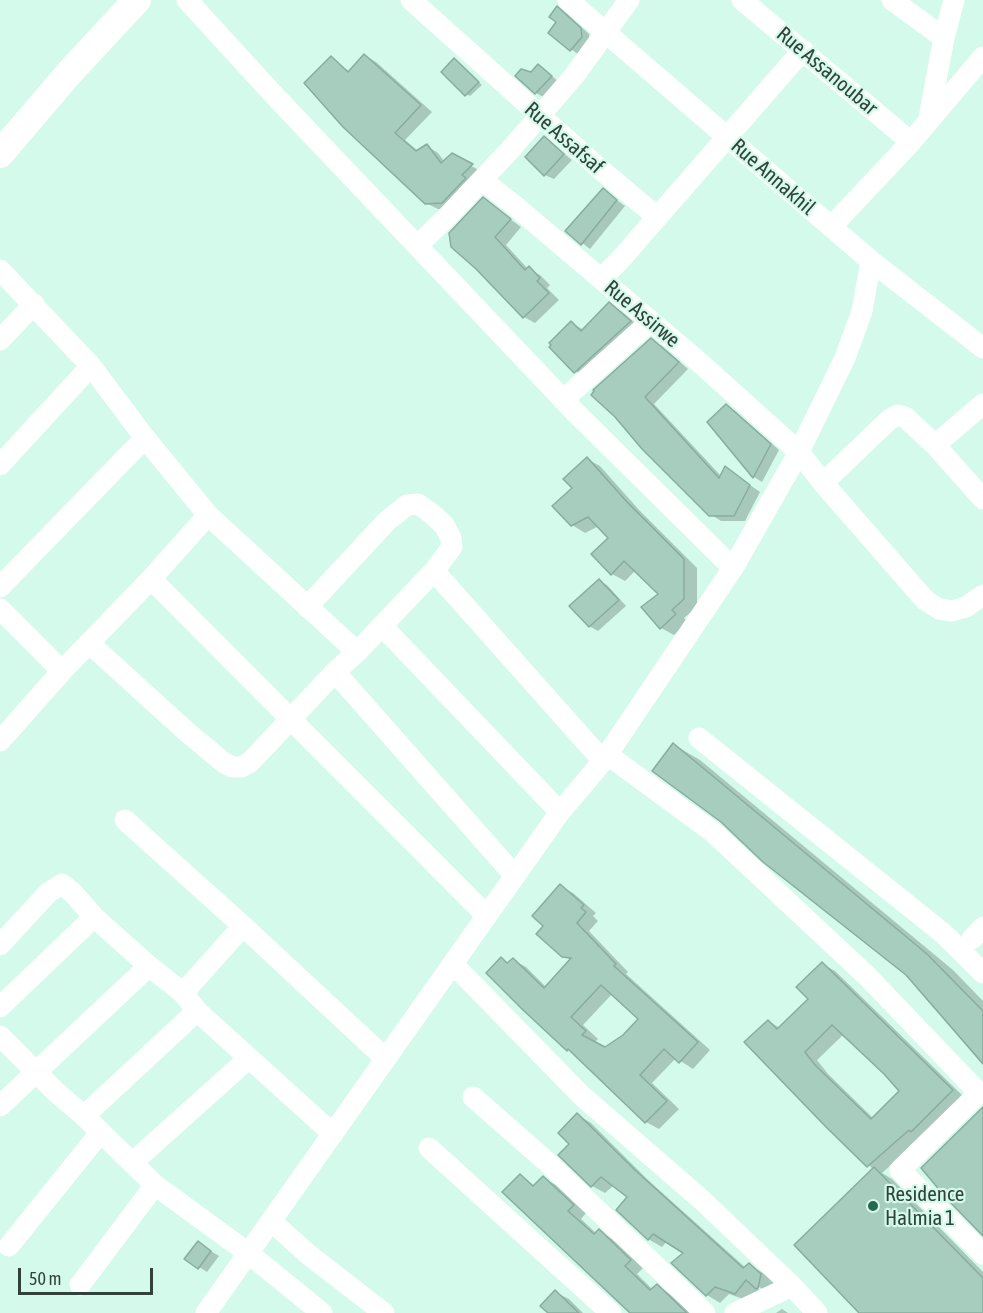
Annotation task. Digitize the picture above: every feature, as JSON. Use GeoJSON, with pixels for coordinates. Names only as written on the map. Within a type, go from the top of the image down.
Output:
{"type":"FeatureCollection","features":[{"type":"Feature","properties":{"kind":"street"},"geometry":{"type":"LineString","coordinates":[[0,154],[70,72],[137,0]]}},
{"type":"Feature","properties":{"kind":"street"},"geometry":{"type":"LineString","coordinates":[[188,0],[273,94],[563,399],[734,568]]}},
{"type":"Feature","properties":{"kind":"street","name":"Rue Assafsaf"},"geometry":{"type":"LineString","coordinates":[[411,0],[539,116],[657,217]]}},
{"type":"Feature","properties":{"kind":"street","name":"Rue Annakhil"},"geometry":{"type":"LineString","coordinates":[[568,0],[871,261],[983,348]]}},
{"type":"Feature","properties":{"kind":"street"},"geometry":{"type":"LineString","coordinates":[[418,244],[510,150],[574,76],[629,0]]}},
{"type":"Feature","properties":{"kind":"street","name":"Rue Assanoubar"},"geometry":{"type":"LineString","coordinates":[[742,0],[911,142]]}},
{"type":"Feature","properties":{"kind":"street"},"geometry":{"type":"LineString","coordinates":[[892,0],[944,38]]}},
{"type":"Feature","properties":{"kind":"street"},"geometry":{"type":"LineString","coordinates":[[929,119],[944,38],[954,0]]}},
{"type":"Feature","properties":{"kind":"street"},"geometry":{"type":"LineString","coordinates":[[601,279],[692,175],[728,138],[803,50]]}},
{"type":"Feature","properties":{"kind":"street"},"geometry":{"type":"LineString","coordinates":[[831,227],[911,142],[983,57]]}},
{"type":"Feature","properties":{"kind":"street","name":"Rue Assirwe"},"geometry":{"type":"LineString","coordinates":[[482,180],[699,362],[799,452],[823,483],[925,600],[939,609],[952,611],[966,607],[983,595]]}},
{"type":"Feature","properties":{"kind":"street"},"geometry":{"type":"LineString","coordinates":[[217,1309],[248,1253],[560,812],[605,758],[734,568],[799,452],[845,358],[865,300],[871,261]]}},
{"type":"Feature","properties":{"kind":"street"},"geometry":{"type":"LineString","coordinates":[[0,270],[91,366],[145,438],[208,515],[357,652]]}},
{"type":"Feature","properties":{"kind":"street"},"geometry":{"type":"LineString","coordinates":[[0,340],[34,304]]}},
{"type":"Feature","properties":{"kind":"street"},"geometry":{"type":"LineString","coordinates":[[563,399],[651,321]]}},
{"type":"Feature","properties":{"kind":"street"},"geometry":{"type":"LineString","coordinates":[[0,465],[91,366]]}},
{"type":"Feature","properties":{"kind":"street"},"geometry":{"type":"LineString","coordinates":[[935,445],[983,404]]}},
{"type":"Feature","properties":{"kind":"street"},"geometry":{"type":"LineString","coordinates":[[823,483],[890,418],[896,416],[905,417],[935,445],[983,499]]}},
{"type":"Feature","properties":{"kind":"street"},"geometry":{"type":"LineString","coordinates":[[0,587],[145,438]]}},
{"type":"Feature","properties":{"kind":"street"},"geometry":{"type":"LineString","coordinates":[[89,643],[187,732],[232,767],[241,767],[249,763],[434,571],[452,547],[451,538],[444,525],[432,514],[412,503],[400,509],[387,521],[307,607]]}},
{"type":"Feature","properties":{"kind":"street"},"geometry":{"type":"LineString","coordinates":[[4,728],[151,579],[208,515]]}},
{"type":"Feature","properties":{"kind":"street"},"geometry":{"type":"LineString","coordinates":[[434,571],[605,758],[713,832],[868,977],[979,1093],[900,1170],[983,1254]]}},
{"type":"Feature","properties":{"kind":"street"},"geometry":{"type":"LineString","coordinates":[[151,579],[487,916]]}},
{"type":"Feature","properties":{"kind":"street"},"geometry":{"type":"LineString","coordinates":[[0,609],[62,671]]}},
{"type":"Feature","properties":{"kind":"street"},"geometry":{"type":"LineString","coordinates":[[382,626],[560,812]]}},
{"type":"Feature","properties":{"kind":"street"},"geometry":{"type":"LineString","coordinates":[[335,672],[516,876]]}},
{"type":"Feature","properties":{"kind":"street"},"geometry":{"type":"LineString","coordinates":[[699,738],[944,934],[983,974]]}},
{"type":"Feature","properties":{"kind":"street"},"geometry":{"type":"LineString","coordinates":[[125,820],[386,1059]]}},
{"type":"Feature","properties":{"kind":"street"},"geometry":{"type":"LineString","coordinates":[[0,945],[48,893],[62,884],[94,917],[183,993],[197,1011],[333,1134]]}},
{"type":"Feature","properties":{"kind":"street"},"geometry":{"type":"LineString","coordinates":[[0,1007],[94,917]]}},
{"type":"Feature","properties":{"kind":"street"},"geometry":{"type":"LineString","coordinates":[[183,993],[243,926]]}},
{"type":"Feature","properties":{"kind":"street"},"geometry":{"type":"LineString","coordinates":[[453,964],[582,1096],[703,1201],[817,1313]]}},
{"type":"Feature","properties":{"kind":"street"},"geometry":{"type":"LineString","coordinates":[[0,1106],[149,966]]}},
{"type":"Feature","properties":{"kind":"street"},"geometry":{"type":"LineString","coordinates":[[84,1116],[197,1011]]}},
{"type":"Feature","properties":{"kind":"street"},"geometry":{"type":"LineString","coordinates":[[0,1036],[155,1185],[248,1253],[322,1313]]}},
{"type":"Feature","properties":{"kind":"street"},"geometry":{"type":"LineString","coordinates":[[132,1163],[249,1059]]}},
{"type":"Feature","properties":{"kind":"street"},"geometry":{"type":"LineString","coordinates":[[473,1097],[546,1161],[705,1313]]}},
{"type":"Feature","properties":{"kind":"street"},"geometry":{"type":"LineString","coordinates":[[9,1246],[100,1133]]}},
{"type":"Feature","properties":{"kind":"street"},"geometry":{"type":"LineString","coordinates":[[429,1148],[611,1313]]}},
{"type":"Feature","properties":{"kind":"street"},"geometry":{"type":"LineString","coordinates":[[80,1285],[155,1185]]}},
{"type":"Feature","properties":{"kind":"street"},"geometry":{"type":"LineString","coordinates":[[271,1221],[309,1255],[384,1313]]}},
{"type":"Feature","properties":{"kind":"street"},"geometry":{"type":"LineString","coordinates":[[735,1313],[792,1286]]}},
{"type":"Feature","properties":{"kind":"building"},"geometry":{"type":"Polygon","coordinates":[[[557,6],[581,28],[582,37],[570,51],[548,33],[556,22],[549,17],[557,6]]]}},
{"type":"Feature","properties":{"kind":"building"},"geometry":{"type":"Polygon","coordinates":[[[364,54],[421,105],[395,133],[416,151],[427,144],[441,163],[452,153],[473,164],[462,175],[466,178],[442,203],[425,204],[343,127],[304,83],[331,56],[348,72],[364,54]]]}},
{"type":"Feature","properties":{"kind":"building"},"geometry":{"type":"Polygon","coordinates":[[[454,58],[479,82],[465,96],[441,72],[454,58]]]}},
{"type":"Feature","properties":{"kind":"building"},"geometry":{"type":"Polygon","coordinates":[[[538,64],[552,76],[535,94],[515,76],[521,69],[531,72],[538,64]]]}},
{"type":"Feature","properties":{"kind":"building"},"geometry":{"type":"Polygon","coordinates":[[[544,136],[564,154],[544,176],[525,157],[544,136]]]}},
{"type":"Feature","properties":{"kind":"building"},"geometry":{"type":"Polygon","coordinates":[[[603,188],[617,200],[581,245],[565,231],[603,188]]]}},
{"type":"Feature","properties":{"kind":"building"},"geometry":{"type":"Polygon","coordinates":[[[483,197],[511,219],[495,237],[525,270],[529,266],[540,278],[537,281],[549,293],[523,318],[476,269],[451,247],[449,233],[483,197]]]}},
{"type":"Feature","properties":{"kind":"building"},"geometry":{"type":"Polygon","coordinates":[[[609,302],[631,321],[574,373],[549,347],[551,345],[549,343],[571,321],[581,331],[609,302]]]}},
{"type":"Feature","properties":{"kind":"building"},"geometry":{"type":"Polygon","coordinates":[[[651,338],[679,362],[645,397],[719,478],[725,466],[750,485],[734,516],[709,516],[642,449],[615,417],[591,395],[593,390],[651,338]]]}},
{"type":"Feature","properties":{"kind":"building"},"geometry":{"type":"Polygon","coordinates":[[[726,404],[771,444],[753,478],[707,422],[726,404]]]}},
{"type":"Feature","properties":{"kind":"building"},"geometry":{"type":"Polygon","coordinates":[[[587,457],[627,502],[684,559],[684,599],[672,610],[676,614],[660,629],[641,607],[658,594],[624,561],[611,575],[591,554],[608,538],[588,517],[571,526],[552,506],[572,488],[563,479],[587,457]]]}},
{"type":"Feature","properties":{"kind":"building"},"geometry":{"type":"Polygon","coordinates":[[[599,579],[619,600],[589,627],[569,606],[599,579]]]}},
{"type":"Feature","properties":{"kind":"building"},"geometry":{"type":"Polygon","coordinates":[[[673,743],[927,954],[983,1011],[983,1064],[906,975],[763,862],[721,822],[652,771],[673,743]]]}},
{"type":"Feature","properties":{"kind":"building"},"geometry":{"type":"Polygon","coordinates":[[[560,884],[584,905],[581,908],[586,912],[577,923],[616,964],[614,966],[698,1042],[679,1063],[664,1049],[640,1075],[667,1101],[645,1123],[486,973],[501,957],[507,963],[513,958],[544,988],[571,958],[562,957],[536,934],[543,926],[532,916],[560,884]],[[601,985],[571,1017],[586,1031],[582,1035],[605,1047],[623,1035],[638,1019],[601,985]]]}},
{"type":"Feature","properties":{"kind":"building"},"geometry":{"type":"Polygon","coordinates":[[[822,962],[953,1090],[911,1132],[909,1130],[867,1167],[744,1042],[768,1020],[777,1029],[808,999],[796,987],[822,962]],[[832,1025],[805,1052],[815,1065],[871,1119],[899,1091],[832,1025]]]}},
{"type":"Feature","properties":{"kind":"building"},"geometry":{"type":"Polygon","coordinates":[[[983,1107],[983,1236],[921,1168],[983,1107]]]}},
{"type":"Feature","properties":{"kind":"building"},"geometry":{"type":"Polygon","coordinates":[[[577,1113],[635,1170],[743,1268],[749,1263],[761,1274],[758,1288],[756,1289],[746,1280],[735,1294],[715,1287],[706,1296],[671,1263],[683,1253],[653,1234],[648,1240],[616,1210],[627,1197],[601,1177],[591,1187],[558,1155],[569,1144],[558,1133],[577,1113]]]}},
{"type":"Feature","properties":{"kind":"building","name":"Residence Halmia 1"},"geometry":{"type":"Polygon","coordinates":[[[874,1167],[983,1278],[983,1313],[859,1313],[794,1245],[874,1167]]]}},
{"type":"Feature","properties":{"kind":"building"},"geometry":{"type":"Polygon","coordinates":[[[520,1174],[533,1186],[543,1176],[574,1205],[568,1211],[594,1234],[599,1229],[631,1260],[625,1266],[650,1290],[657,1284],[687,1313],[630,1313],[502,1192],[520,1174]]]}},
{"type":"Feature","properties":{"kind":"building"},"geometry":{"type":"Polygon","coordinates":[[[198,1241],[211,1251],[198,1269],[184,1259],[198,1241]]]}},
{"type":"Feature","properties":{"kind":"building"},"geometry":{"type":"Polygon","coordinates":[[[555,1290],[579,1313],[548,1313],[540,1306],[555,1290]]]}},
{"type":"Feature","properties":{"kind":"place","name":"Residence Halmia 1"},"geometry":{"type":"Point","coordinates":[873,1206]}}]}
